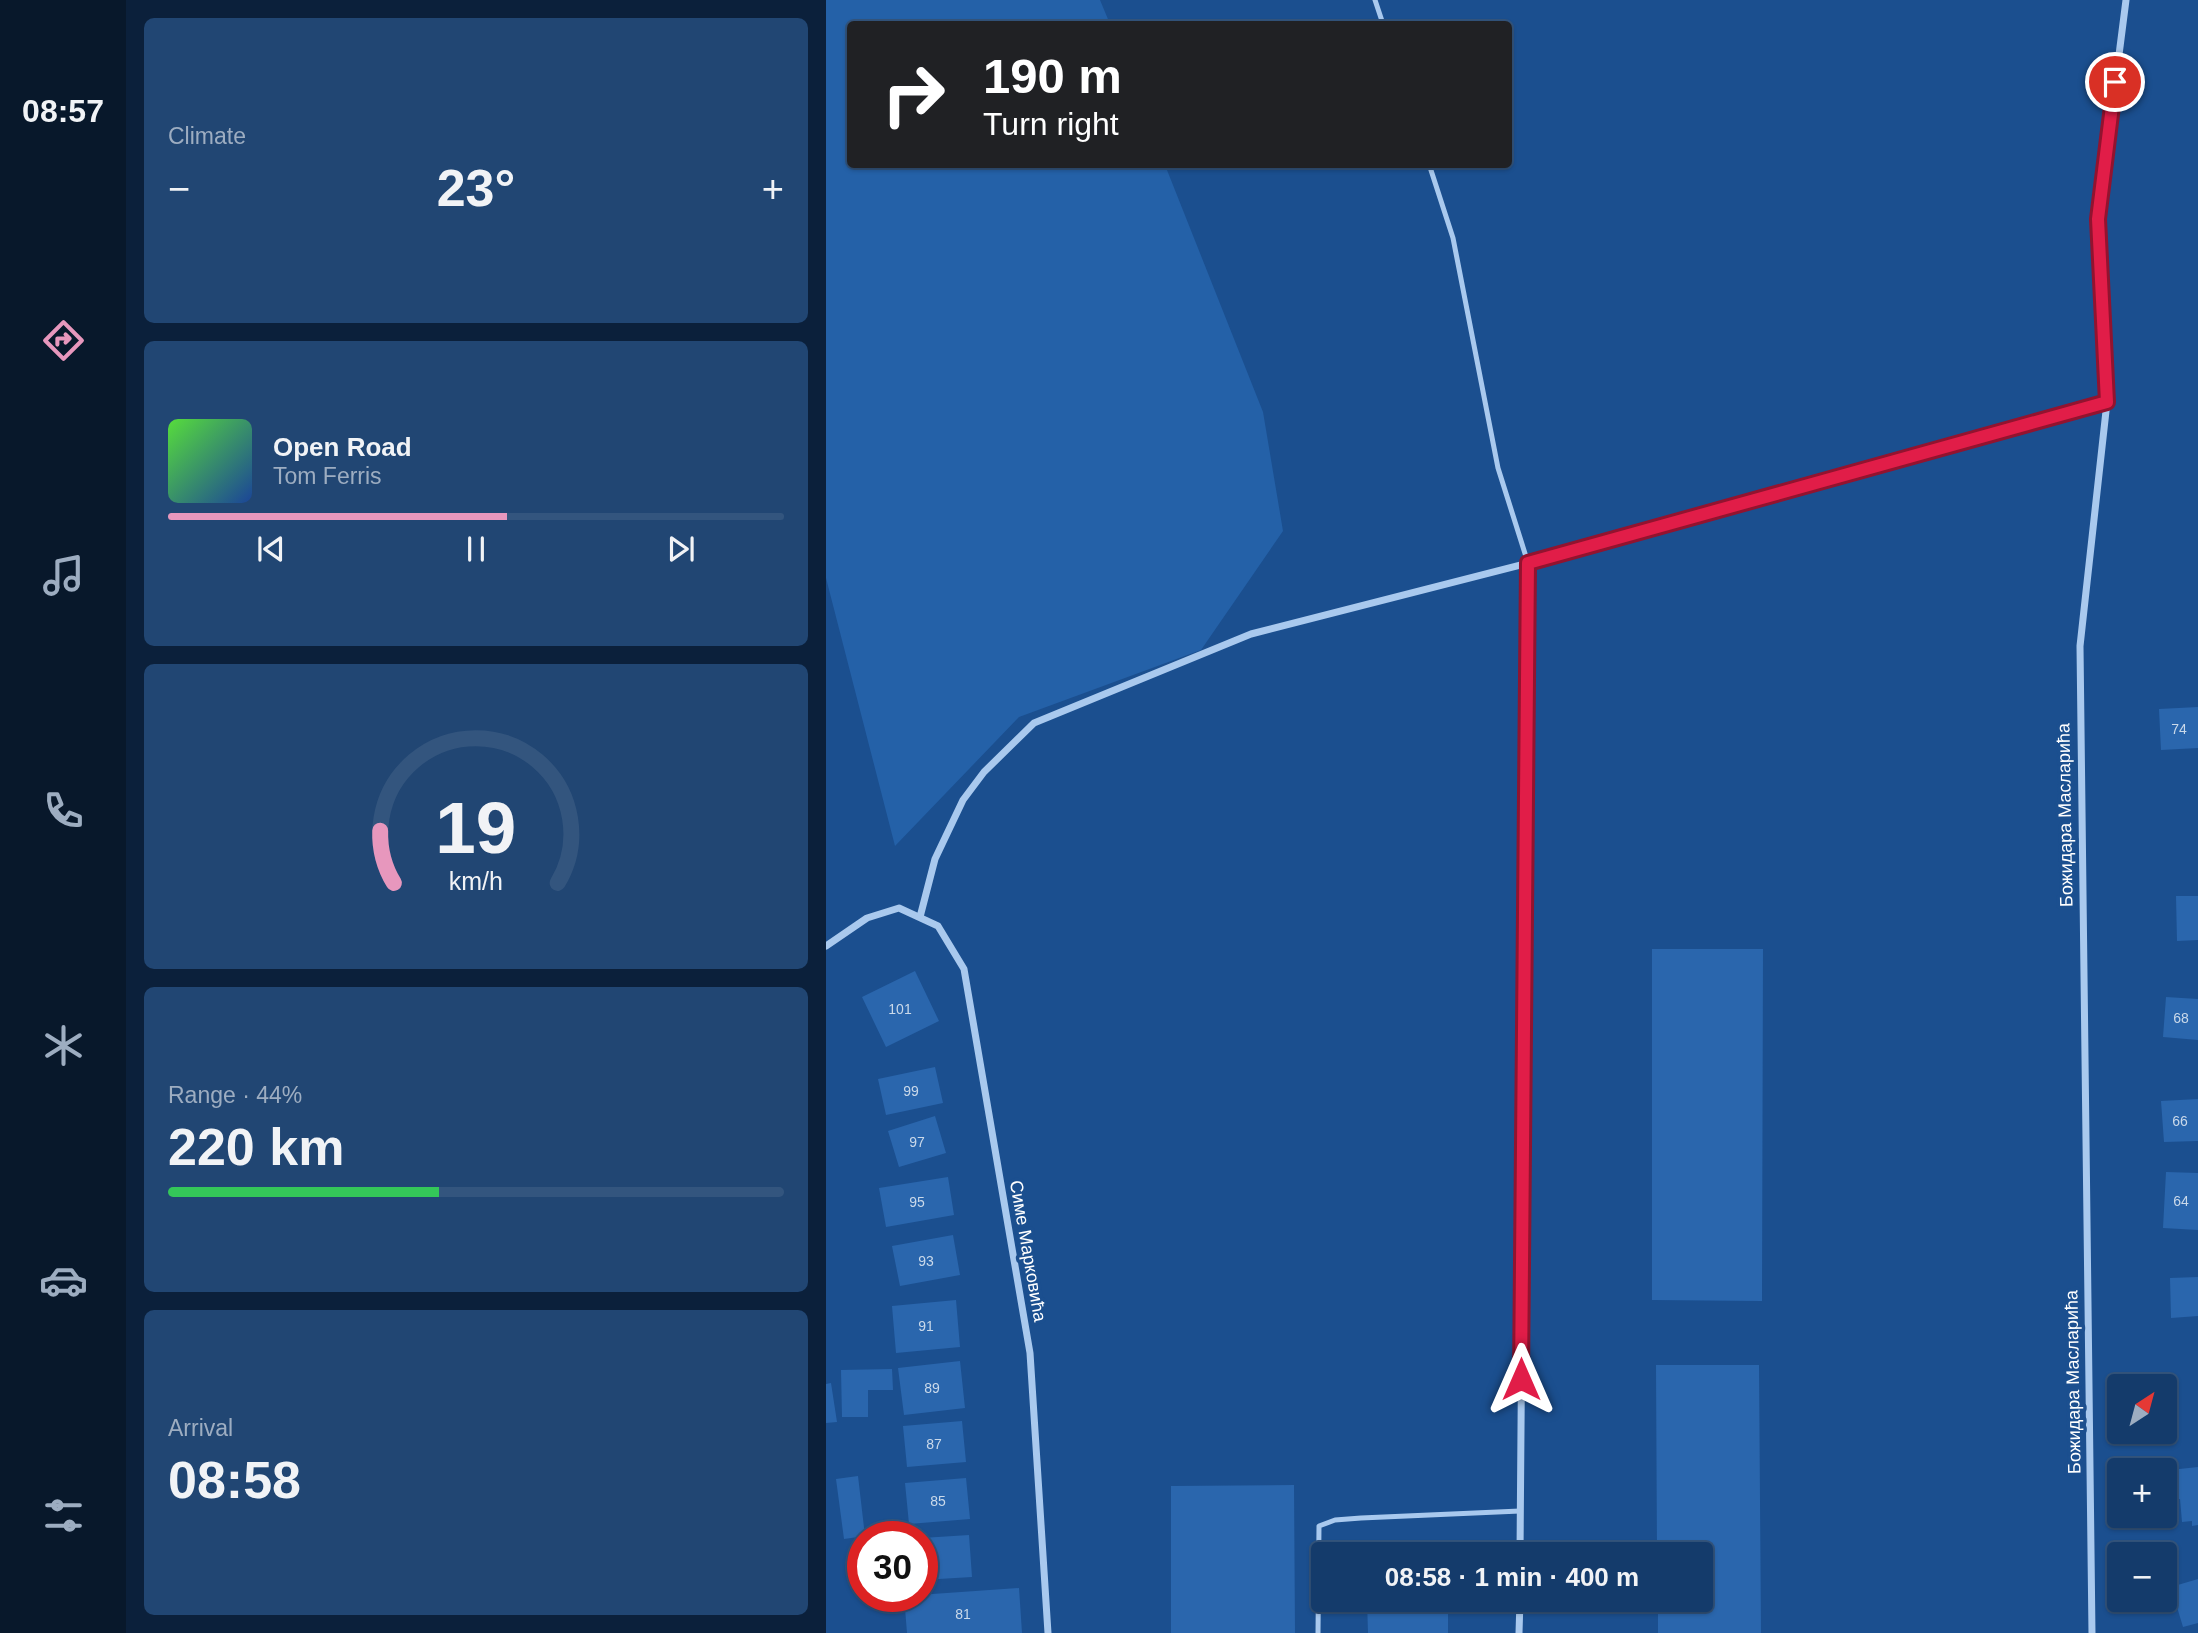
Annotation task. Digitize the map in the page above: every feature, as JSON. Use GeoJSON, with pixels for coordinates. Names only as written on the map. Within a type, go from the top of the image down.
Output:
{"type":"FeatureCollection","features":[{"type":"Feature","properties":{"kind":"street","name":"Божидара Масларића"},"geometry":{"type":"LineString","coordinates":[[2092,1633],[2080,646],[2107,402],[2098,219],[2126,0]]}},
{"type":"Feature","properties":{"kind":"street"},"geometry":{"type":"LineString","coordinates":[[920,917],[935,859],[964,800],[984,772],[1034,723],[1251,634],[1528,563],[2107,402]]}},
{"type":"Feature","properties":{"kind":"street"},"geometry":{"type":"LineString","coordinates":[[1520,1542],[1528,563]]}},
{"type":"Feature","properties":{"kind":"street","name":"Симе Марковића"},"geometry":{"type":"LineString","coordinates":[[826,946],[867,918],[900,908],[938,926],[964,969],[1030,1353],[1048,1633]]}},
{"type":"Feature","properties":{"kind":"street"},"geometry":{"type":"LineString","coordinates":[[1520,1612],[1520,1633]]}},
{"type":"Feature","properties":{"kind":"lane"},"geometry":{"type":"LineString","coordinates":[[1375,0],[1382,21]]}},
{"type":"Feature","properties":{"kind":"lane"},"geometry":{"type":"LineString","coordinates":[[1430,168],[1453,238],[1498,468],[1528,563]]}},
{"type":"Feature","properties":{"kind":"lane"},"geometry":{"type":"LineString","coordinates":[[1318,1633],[1319,1526],[1335,1520],[1361,1518],[1520,1511]]}},
{"type":"Feature","properties":{"kind":"shaded area"},"geometry":{"type":"Polygon","coordinates":[[[826,0],[1100,0],[1109,21],[847,21],[847,168],[1166,168],[1263,412],[1283,531],[1201,650],[1019,717],[895,846],[826,578],[826,0]]]}},
{"type":"Feature","properties":{"kind":"building"},"geometry":{"type":"Polygon","coordinates":[[[2198,707],[2198,748],[2161,750],[2159,709],[2198,707]]]}},
{"type":"Feature","properties":{"kind":"building"},"geometry":{"type":"Polygon","coordinates":[[[2176,896],[2198,896],[2198,940],[2177,941],[2176,896]]]}},
{"type":"Feature","properties":{"kind":"building"},"geometry":{"type":"Polygon","coordinates":[[[1652,949],[1763,949],[1762,1301],[1652,1300],[1652,949]]]}},
{"type":"Feature","properties":{"kind":"building"},"geometry":{"type":"Polygon","coordinates":[[[915,971],[939,1021],[886,1047],[862,997],[915,971]]]}},
{"type":"Feature","properties":{"kind":"building"},"geometry":{"type":"Polygon","coordinates":[[[2166,997],[2198,999],[2198,1040],[2163,1037],[2166,997]]]}},
{"type":"Feature","properties":{"kind":"building"},"geometry":{"type":"Polygon","coordinates":[[[935,1067],[943,1103],[886,1115],[878,1079],[935,1067]]]}},
{"type":"Feature","properties":{"kind":"building"},"geometry":{"type":"Polygon","coordinates":[[[2198,1099],[2198,1141],[2164,1142],[2161,1101],[2198,1099]]]}},
{"type":"Feature","properties":{"kind":"building"},"geometry":{"type":"Polygon","coordinates":[[[935,1116],[946,1153],[899,1167],[888,1131],[935,1116]]]}},
{"type":"Feature","properties":{"kind":"building"},"geometry":{"type":"Polygon","coordinates":[[[2166,1172],[2198,1173],[2198,1230],[2163,1228],[2166,1172]]]}},
{"type":"Feature","properties":{"kind":"building"},"geometry":{"type":"Polygon","coordinates":[[[948,1177],[954,1215],[886,1227],[879,1188],[948,1177]]]}},
{"type":"Feature","properties":{"kind":"building"},"geometry":{"type":"Polygon","coordinates":[[[953,1235],[960,1275],[900,1286],[892,1246],[953,1235]]]}},
{"type":"Feature","properties":{"kind":"building"},"geometry":{"type":"Polygon","coordinates":[[[2198,1277],[2198,1316],[2171,1318],[2170,1278],[2198,1277]]]}},
{"type":"Feature","properties":{"kind":"building"},"geometry":{"type":"Polygon","coordinates":[[[956,1300],[960,1347],[896,1353],[892,1306],[956,1300]]]}},
{"type":"Feature","properties":{"kind":"building"},"geometry":{"type":"Polygon","coordinates":[[[960,1361],[965,1408],[904,1415],[898,1368],[960,1361]]]}},
{"type":"Feature","properties":{"kind":"building"},"geometry":{"type":"Polygon","coordinates":[[[1656,1365],[1759,1365],[1761,1633],[1658,1633],[1658,1612],[1713,1612],[1713,1542],[1657,1542],[1656,1365]]]}},
{"type":"Feature","properties":{"kind":"building"},"geometry":{"type":"Polygon","coordinates":[[[892,1369],[893,1390],[868,1390],[868,1417],[842,1417],[841,1370],[892,1369]]]}},
{"type":"Feature","properties":{"kind":"building"},"geometry":{"type":"Polygon","coordinates":[[[831,1383],[837,1422],[826,1423],[826,1384],[831,1383]]]}},
{"type":"Feature","properties":{"kind":"building"},"geometry":{"type":"Polygon","coordinates":[[[962,1421],[966,1462],[907,1467],[903,1426],[962,1421]]]}},
{"type":"Feature","properties":{"kind":"building"},"geometry":{"type":"Polygon","coordinates":[[[2198,1467],[2198,1525],[2192,1526],[2192,1521],[2182,1522],[2180,1499],[2177,1499],[2177,1469],[2198,1467]]]}},
{"type":"Feature","properties":{"kind":"building"},"geometry":{"type":"Polygon","coordinates":[[[858,1476],[863,1521],[847,1521],[847,1539],[844,1539],[836,1479],[858,1476]]]}},
{"type":"Feature","properties":{"kind":"building"},"geometry":{"type":"Polygon","coordinates":[[[966,1478],[970,1519],[909,1521],[905,1483],[966,1478]]]}},
{"type":"Feature","properties":{"kind":"building"},"geometry":{"type":"Polygon","coordinates":[[[1294,1485],[1295,1633],[1171,1633],[1171,1486],[1294,1485]]]}},
{"type":"Feature","properties":{"kind":"building"},"geometry":{"type":"Polygon","coordinates":[[[969,1535],[972,1577],[938,1579],[938,1537],[969,1535]]]}},
{"type":"Feature","properties":{"kind":"building"},"geometry":{"type":"Polygon","coordinates":[[[2198,1579],[2198,1623],[2183,1627],[2177,1607],[2177,1585],[2198,1579]]]}},
{"type":"Feature","properties":{"kind":"building"},"geometry":{"type":"Polygon","coordinates":[[[1019,1588],[1022,1633],[907,1633],[905,1612],[938,1612],[938,1594],[1019,1588]]]}},
{"type":"Feature","properties":{"kind":"building"},"geometry":{"type":"Polygon","coordinates":[[[1367,1612],[1448,1612],[1448,1633],[1368,1633],[1367,1612]]]}},
{"type":"Feature","properties":{"kind":"route"},"geometry":{"type":"LineString","coordinates":[[1521,1379],[1528,563],[2107,402],[2098,219],[2115,82]]}}]}
